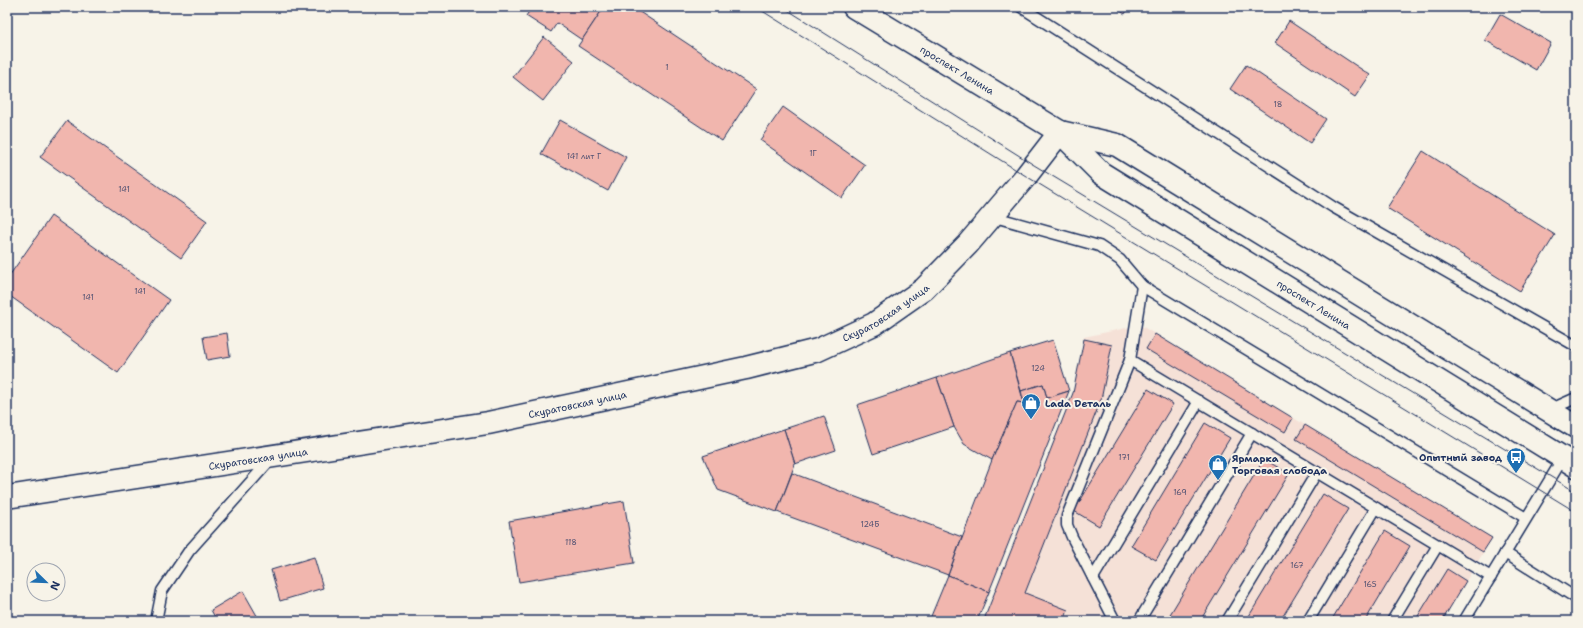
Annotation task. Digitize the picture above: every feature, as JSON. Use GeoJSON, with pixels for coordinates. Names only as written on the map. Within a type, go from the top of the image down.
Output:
{"type":"FeatureCollection","features":[{"type":"Feature","properties":{"kind":"main road","name":"проспект Ленина"},"geometry":{"type":"LineString","coordinates":[[854,7],[1060,132],[1101,173],[1569,462]]}},
{"type":"Feature","properties":{"kind":"main road","name":"проспект Ленина"},"geometry":{"type":"LineString","coordinates":[[1060,132],[1117,145],[1576,427]]}},
{"type":"Feature","properties":{"kind":"main road","name":"Скуратовская улица"},"geometry":{"type":"LineString","coordinates":[[7,497],[488,423],[746,368],[818,350],[874,324],[924,289],[968,244],[1026,176],[1060,132]]}},
{"type":"Feature","properties":{"kind":"main road"},"geometry":{"type":"LineString","coordinates":[[1569,462],[1576,437]]}},
{"type":"Feature","properties":{"kind":"lane"},"geometry":{"type":"LineString","coordinates":[[1021,7],[1333,208],[1576,346]]}},
{"type":"Feature","properties":{"kind":"lane"},"geometry":{"type":"LineString","coordinates":[[991,216],[1099,246],[1120,260],[1142,286],[1526,518]]}},
{"type":"Feature","properties":{"kind":"lane"},"geometry":{"type":"LineString","coordinates":[[1115,621],[1070,531],[1067,516],[1130,360],[1142,286]]}},
{"type":"Feature","properties":{"kind":"lane"},"geometry":{"type":"LineString","coordinates":[[1130,360],[1491,577]]}},
{"type":"Feature","properties":{"kind":"lane"},"geometry":{"type":"LineString","coordinates":[[1548,411],[1576,398]]}},
{"type":"Feature","properties":{"kind":"lane"},"geometry":{"type":"LineString","coordinates":[[1093,578],[1199,401]]}},
{"type":"Feature","properties":{"kind":"lane"},"geometry":{"type":"LineString","coordinates":[[1139,621],[1252,433]]}},
{"type":"Feature","properties":{"kind":"lane"},"geometry":{"type":"LineString","coordinates":[[156,621],[162,590],[189,550],[273,457]]}},
{"type":"Feature","properties":{"kind":"lane"},"geometry":{"type":"LineString","coordinates":[[1464,621],[1526,518],[1569,462]]}},
{"type":"Feature","properties":{"kind":"lane"},"geometry":{"type":"LineString","coordinates":[[1227,621],[1317,472]]}},
{"type":"Feature","properties":{"kind":"lane"},"geometry":{"type":"LineString","coordinates":[[1308,621],[1376,508]]}},
{"type":"Feature","properties":{"kind":"lane"},"geometry":{"type":"LineString","coordinates":[[1392,621],[1438,545]]}},
{"type":"Feature","properties":{"kind":"lane"},"geometry":{"type":"LineString","coordinates":[[1505,553],[1576,598]]}},
{"type":"Feature","properties":{"kind":"shaded area","name":"Ярмарка Торговая слобода"},"geometry":{"type":"Polygon","coordinates":[[[1140,325],[1492,538],[1442,621],[991,621],[985,617],[1073,393],[1084,337],[1140,325]]]}},
{"type":"Feature","properties":{"kind":"building"},"geometry":{"type":"Polygon","coordinates":[[[532,7],[604,7],[582,40],[557,23],[551,32],[526,16],[532,7]]]}},
{"type":"Feature","properties":{"kind":"building"},"geometry":{"type":"Polygon","coordinates":[[[604,7],[632,7],[756,89],[722,141],[578,46],[604,7]]]}},
{"type":"Feature","properties":{"kind":"building"},"geometry":{"type":"Polygon","coordinates":[[[1114,7],[1129,7],[1125,14],[1114,7]]]}},
{"type":"Feature","properties":{"kind":"building"},"geometry":{"type":"Polygon","coordinates":[[[1500,14],[1551,43],[1536,70],[1485,40],[1500,14]]]}},
{"type":"Feature","properties":{"kind":"building"},"geometry":{"type":"Polygon","coordinates":[[[1289,21],[1370,75],[1355,97],[1275,43],[1289,21]]]}},
{"type":"Feature","properties":{"kind":"building"},"geometry":{"type":"Polygon","coordinates":[[[544,37],[574,61],[543,101],[513,77],[544,37]]]}},
{"type":"Feature","properties":{"kind":"building"},"geometry":{"type":"Polygon","coordinates":[[[1246,65],[1326,119],[1310,143],[1230,89],[1246,65]]]}},
{"type":"Feature","properties":{"kind":"building"},"geometry":{"type":"Polygon","coordinates":[[[783,107],[865,165],[842,198],[760,140],[783,107]]]}},
{"type":"Feature","properties":{"kind":"building"},"geometry":{"type":"Polygon","coordinates":[[[560,120],[626,157],[608,191],[541,154],[560,120]]]}},
{"type":"Feature","properties":{"kind":"building"},"geometry":{"type":"Polygon","coordinates":[[[67,121],[207,221],[181,258],[40,157],[67,121]]]}},
{"type":"Feature","properties":{"kind":"building"},"geometry":{"type":"Polygon","coordinates":[[[1423,151],[1555,235],[1520,291],[1387,208],[1423,151]]]}},
{"type":"Feature","properties":{"kind":"building"},"geometry":{"type":"Polygon","coordinates":[[[51,216],[169,300],[118,373],[7,294],[7,279],[51,216]]]}},
{"type":"Feature","properties":{"kind":"building"},"geometry":{"type":"Polygon","coordinates":[[[227,333],[230,356],[207,360],[203,337],[227,333]]]}},
{"type":"Feature","properties":{"kind":"building"},"geometry":{"type":"Polygon","coordinates":[[[1155,334],[1293,418],[1285,432],[1146,349],[1155,334]]]}},
{"type":"Feature","properties":{"kind":"building"},"geometry":{"type":"Polygon","coordinates":[[[1084,339],[1112,345],[1101,400],[1025,593],[1068,610],[1064,621],[991,621],[985,617],[1073,393],[1084,339]]]}},
{"type":"Feature","properties":{"kind":"building"},"geometry":{"type":"Polygon","coordinates":[[[1053,340],[1069,391],[1047,398],[1043,384],[1021,391],[1010,353],[1053,340]]]}},
{"type":"Feature","properties":{"kind":"building"},"geometry":{"type":"Polygon","coordinates":[[[1010,353],[1024,403],[1017,402],[992,460],[964,444],[954,427],[937,378],[1010,353]]]}},
{"type":"Feature","properties":{"kind":"building"},"geometry":{"type":"Polygon","coordinates":[[[937,378],[954,427],[873,454],[857,405],[937,378]]]}},
{"type":"Feature","properties":{"kind":"building"},"geometry":{"type":"Polygon","coordinates":[[[1043,384],[1047,398],[1069,391],[989,592],[948,575],[992,460],[1017,402],[1024,403],[1021,391],[1043,384]]]}},
{"type":"Feature","properties":{"kind":"building"},"geometry":{"type":"Polygon","coordinates":[[[1148,389],[1173,404],[1099,526],[1074,511],[1148,389]]]}},
{"type":"Feature","properties":{"kind":"building"},"geometry":{"type":"Polygon","coordinates":[[[824,416],[836,450],[795,464],[784,429],[824,416]]]}},
{"type":"Feature","properties":{"kind":"building"},"geometry":{"type":"Polygon","coordinates":[[[1205,423],[1230,438],[1156,560],[1131,546],[1205,423]]]}},
{"type":"Feature","properties":{"kind":"building"},"geometry":{"type":"Polygon","coordinates":[[[1305,425],[1492,538],[1483,552],[1296,439],[1305,425]]]}},
{"type":"Feature","properties":{"kind":"building"},"geometry":{"type":"Polygon","coordinates":[[[784,429],[795,464],[777,512],[718,490],[703,456],[784,429]]]}},
{"type":"Feature","properties":{"kind":"building"},"geometry":{"type":"Polygon","coordinates":[[[1264,459],[1289,474],[1200,621],[1166,621],[1264,459]]]}},
{"type":"Feature","properties":{"kind":"building"},"geometry":{"type":"Polygon","coordinates":[[[792,473],[962,537],[948,575],[777,512],[792,473]]]}},
{"type":"Feature","properties":{"kind":"building"},"geometry":{"type":"Polygon","coordinates":[[[1323,494],[1348,509],[1280,621],[1246,621],[1323,494]]]}},
{"type":"Feature","properties":{"kind":"building"},"geometry":{"type":"Polygon","coordinates":[[[624,501],[634,563],[519,582],[509,521],[624,501]]]}},
{"type":"Feature","properties":{"kind":"building"},"geometry":{"type":"Polygon","coordinates":[[[1385,531],[1410,546],[1365,621],[1331,621],[1385,531]]]}},
{"type":"Feature","properties":{"kind":"building"},"geometry":{"type":"Polygon","coordinates":[[[314,557],[323,588],[280,601],[271,570],[314,557]]]}},
{"type":"Feature","properties":{"kind":"building"},"geometry":{"type":"Polygon","coordinates":[[[1447,569],[1466,581],[1442,621],[1415,621],[1447,569]]]}},
{"type":"Feature","properties":{"kind":"building"},"geometry":{"type":"Polygon","coordinates":[[[948,575],[989,592],[977,621],[929,621],[948,575]]]}},
{"type":"Feature","properties":{"kind":"building"},"geometry":{"type":"Polygon","coordinates":[[[243,591],[260,621],[217,621],[211,610],[243,591]]]}},
{"type":"Feature","properties":{"kind":"tram line"},"geometry":{"type":"LineString","coordinates":[[756,7],[1026,176],[1576,512]]}},
{"type":"Feature","properties":{"kind":"tram line"},"geometry":{"type":"LineString","coordinates":[[783,7],[1034,165],[1576,492]]}},
{"type":"Feature","properties":{"kind":"place","name":"Lada Dеталь"},"geometry":{"type":"Point","coordinates":[1031,420]}},
{"type":"Feature","properties":{"kind":"place","name":"Опытный завод"},"geometry":{"type":"Point","coordinates":[1516,474]}},
{"type":"Feature","properties":{"kind":"place","name":"Ярмарка Торговая слобода"},"geometry":{"type":"Point","coordinates":[1218,481]}}]}
